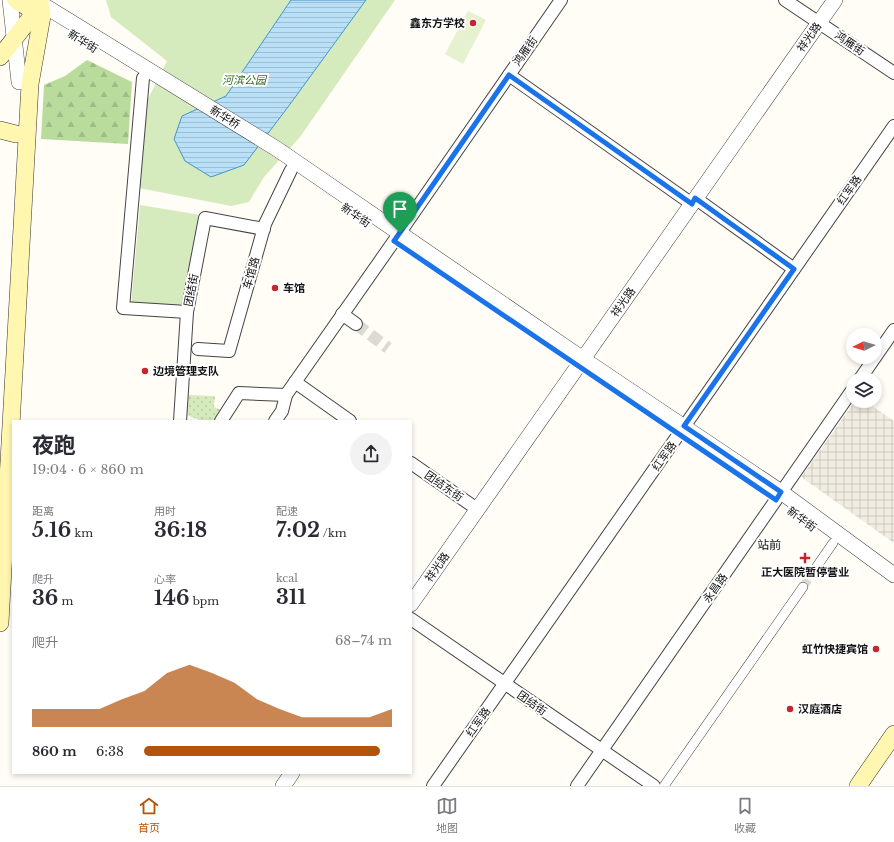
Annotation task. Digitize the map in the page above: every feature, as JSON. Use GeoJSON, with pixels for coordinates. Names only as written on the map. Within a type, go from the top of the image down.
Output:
{"type":"FeatureCollection","features":[{"type":"Feature","properties":{"kind":"main road","name":"新华街"},"geometry":{"type":"LineString","coordinates":[[16,0],[39,6]]}},
{"type":"Feature","properties":{"kind":"main road"},"geometry":{"type":"LineString","coordinates":[[0,57],[39,6]]}},
{"type":"Feature","properties":{"kind":"main road"},"geometry":{"type":"LineString","coordinates":[[0,426],[19,82],[39,6]]}},
{"type":"Feature","properties":{"kind":"main road"},"geometry":{"type":"LineString","coordinates":[[15,420],[30,84],[39,6]]}},
{"type":"Feature","properties":{"kind":"main road"},"geometry":{"type":"LineString","coordinates":[[0,130],[16,134]]}},
{"type":"Feature","properties":{"kind":"main road"},"geometry":{"type":"LineString","coordinates":[[0,623],[8,567],[12,479]]}},
{"type":"Feature","properties":{"kind":"main road"},"geometry":{"type":"LineString","coordinates":[[858,786],[894,734]]}},
{"type":"Feature","properties":{"kind":"street"},"geometry":{"type":"LineString","coordinates":[[10,0],[19,82]]}},
{"type":"Feature","properties":{"kind":"street","name":"鸿雁街"},"geometry":{"type":"LineString","coordinates":[[276,420],[282,411],[286,395],[561,0]]}},
{"type":"Feature","properties":{"kind":"street","name":"鸿雁街"},"geometry":{"type":"LineString","coordinates":[[785,0],[894,73]]}},
{"type":"Feature","properties":{"kind":"street","name":"祥光路"},"geometry":{"type":"LineString","coordinates":[[412,603],[835,0]]}},
{"type":"Feature","properties":{"kind":"street","name":"新华街"},"geometry":{"type":"LineString","coordinates":[[39,6],[143,78],[172,90]]}},
{"type":"Feature","properties":{"kind":"street","name":"新华街"},"geometry":{"type":"LineString","coordinates":[[39,6],[172,90]]}},
{"type":"Feature","properties":{"kind":"street"},"geometry":{"type":"LineString","coordinates":[[509,75],[794,269]]}},
{"type":"Feature","properties":{"kind":"street"},"geometry":{"type":"LineString","coordinates":[[143,78],[123,308],[187,312]]}},
{"type":"Feature","properties":{"kind":"street","name":"新华桥"},"geometry":{"type":"LineString","coordinates":[[172,90],[274,153]]}},
{"type":"Feature","properties":{"kind":"street","name":"红军路"},"geometry":{"type":"LineString","coordinates":[[433,786],[894,126]]}},
{"type":"Feature","properties":{"kind":"street","name":"新华街"},"geometry":{"type":"LineString","coordinates":[[274,153],[291,170],[397,237]]}},
{"type":"Feature","properties":{"kind":"street","name":"新华街"},"geometry":{"type":"LineString","coordinates":[[274,153],[894,575]]}},
{"type":"Feature","properties":{"kind":"street","name":"车馆路"},"geometry":{"type":"LineString","coordinates":[[198,350],[229,351],[264,228],[291,170]]}},
{"type":"Feature","properties":{"kind":"street","name":"团结街"},"geometry":{"type":"LineString","coordinates":[[180,420],[187,312],[205,218],[264,228]]}},
{"type":"Feature","properties":{"kind":"street"},"geometry":{"type":"LineString","coordinates":[[342,314],[356,324]]}},
{"type":"Feature","properties":{"kind":"street"},"geometry":{"type":"LineString","coordinates":[[865,372],[894,330]]}},
{"type":"Feature","properties":{"kind":"street"},"geometry":{"type":"LineString","coordinates":[[295,382],[349,420]]}},
{"type":"Feature","properties":{"kind":"street"},"geometry":{"type":"LineString","coordinates":[[222,420],[240,394],[286,395]]}},
{"type":"Feature","properties":{"kind":"street","name":"永昌路"},"geometry":{"type":"LineString","coordinates":[[577,786],[846,399]]}},
{"type":"Feature","properties":{"kind":"street","name":"团结东街"},"geometry":{"type":"LineString","coordinates":[[412,464],[478,509]]}},
{"type":"Feature","properties":{"kind":"street","name":"新华街"},"geometry":{"type":"LineString","coordinates":[[779,496],[833,542],[894,587]]}},
{"type":"Feature","properties":{"kind":"street"},"geometry":{"type":"LineString","coordinates":[[817,566],[833,542]]}},
{"type":"Feature","properties":{"kind":"street"},"geometry":{"type":"LineString","coordinates":[[664,786],[803,587]]}},
{"type":"Feature","properties":{"kind":"street","name":"团结街"},"geometry":{"type":"LineString","coordinates":[[412,620],[654,786]]}},
{"type":"Feature","properties":{"kind":"street"},"geometry":{"type":"LineString","coordinates":[[283,786],[291,774]]}},
{"type":"Feature","properties":{"kind":"green space","name":"河滨公园"},"geometry":{"type":"Polygon","coordinates":[[[106,0],[395,0],[300,137],[264,177],[249,202],[231,206],[129,186],[146,103],[167,61],[111,17],[106,0]]]}},
{"type":"Feature","properties":{"kind":"green space"},"geometry":{"type":"Polygon","coordinates":[[[468,11],[486,20],[463,64],[445,54],[468,11]]]}},
{"type":"Feature","properties":{"kind":"green space"},"geometry":{"type":"Polygon","coordinates":[[[87,60],[132,82],[128,144],[41,139],[44,85],[65,76],[87,60]]]}},
{"type":"Feature","properties":{"kind":"green space"},"geometry":{"type":"Polygon","coordinates":[[[140,205],[201,215],[183,309],[131,306],[140,205]]]}},
{"type":"Feature","properties":{"kind":"green space"},"geometry":{"type":"Polygon","coordinates":[[[188,395],[215,396],[214,407],[222,410],[215,420],[200,420],[186,415],[188,395]]]}},
{"type":"Feature","properties":{"kind":"shaded area"},"geometry":{"type":"Polygon","coordinates":[[[850,408],[875,408],[894,421],[894,543],[801,477],[850,408]]]}},
{"type":"Feature","properties":{"kind":"water"},"geometry":{"type":"Polygon","coordinates":[[[291,0],[366,0],[244,165],[211,177],[185,161],[174,139],[182,116],[226,96],[291,0]]]}},
{"type":"Feature","properties":{"kind":"tunnel"},"geometry":{"type":"LineString","coordinates":[[356,324],[388,348]]}},
{"type":"Feature","properties":{"kind":"tunnel"},"geometry":{"type":"LineString","coordinates":[[803,587],[817,566]]}},
{"type":"Feature","properties":{"kind":"place","name":"鑫东方学校"},"geometry":{"type":"Point","coordinates":[473,23]}},
{"type":"Feature","properties":{"kind":"place","name":"车馆"},"geometry":{"type":"Point","coordinates":[275,288]}},
{"type":"Feature","properties":{"kind":"place","name":"边境管理支队"},"geometry":{"type":"Point","coordinates":[145,371]}},
{"type":"Feature","properties":{"kind":"place","name":"正大医院暂停营业"},"geometry":{"type":"Point","coordinates":[805,558]}},
{"type":"Feature","properties":{"kind":"place","name":"虹竹快捷宾馆"},"geometry":{"type":"Point","coordinates":[876,649]}},
{"type":"Feature","properties":{"kind":"place","name":"汉庭酒店"},"geometry":{"type":"Point","coordinates":[790,709]}},
{"type":"Feature","properties":{"kind":"district","name":"站前"},"geometry":{"type":"Point","coordinates":[769,544]}},
{"type":"Feature","properties":{"kind":"route"},"geometry":{"type":"LineString","coordinates":[[509,75],[692,204],[695,198],[794,269],[684,426],[781,492],[776,500],[394,241],[400,233],[509,75]]}}]}
